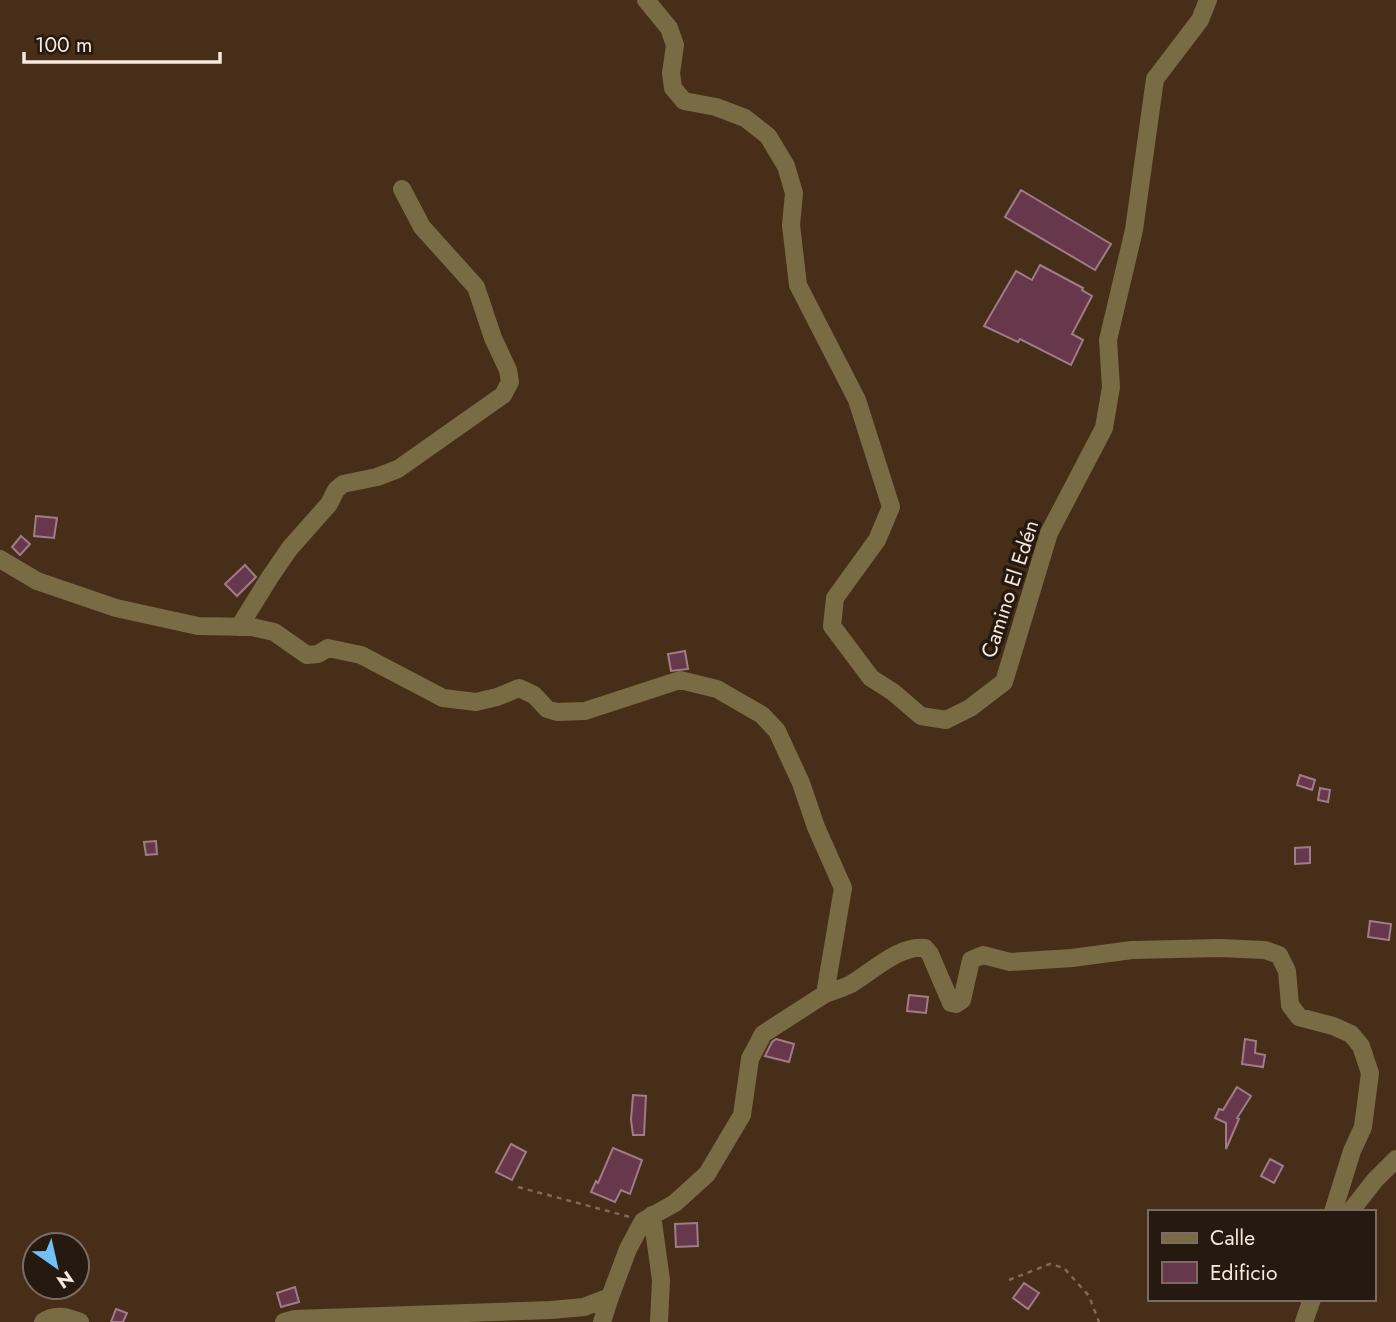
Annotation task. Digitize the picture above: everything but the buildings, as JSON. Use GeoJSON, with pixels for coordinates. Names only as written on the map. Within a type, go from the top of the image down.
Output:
{"type":"FeatureCollection","features":[{"type":"Feature","properties":{"kind":"street","name":"Camino El Edén"},"geometry":{"type":"LineString","coordinates":[[646,0],[669,28],[675,45],[671,73],[673,88],[684,101],[716,107],[745,118],[768,136],[786,166],[794,193],[790,225],[798,285],[857,400],[891,507],[877,540],[835,598],[832,626],[871,678],[893,692],[921,716],[946,720],[970,708],[1004,682],[1049,533],[1104,428],[1111,387],[1108,340],[1134,230],[1155,79],[1200,19],[1208,0]]}},
{"type":"Feature","properties":{"kind":"street"},"geometry":{"type":"LineString","coordinates":[[239,627],[290,548],[329,504],[336,490],[343,484],[377,477],[398,469],[503,395],[510,382],[508,370],[493,338],[476,287],[422,227],[402,189]]}},
{"type":"Feature","properties":{"kind":"street"},"geometry":{"type":"LineString","coordinates":[[0,559],[37,581],[116,608],[198,626],[252,626],[274,632],[307,655],[318,654],[328,648],[360,655],[443,698],[476,702],[519,688],[534,695],[547,709],[557,712],[585,711],[680,680],[717,689],[762,715],[778,731],[843,888],[825,994]]}},
{"type":"Feature","properties":{"kind":"street"},"geometry":{"type":"LineString","coordinates":[[602,1322],[628,1250],[648,1218],[675,1203],[708,1174],[742,1115],[750,1059],[764,1034],[825,994],[848,986],[900,953],[915,947],[925,948],[930,954],[951,1003],[956,1004],[962,1000],[971,960],[983,955],[1010,962],[1132,950],[1220,948],[1265,950],[1279,956],[1287,971],[1290,1005],[1299,1017],[1334,1026],[1350,1034],[1361,1046],[1370,1073],[1363,1127],[1352,1151],[1334,1210]]}},
{"type":"Feature","properties":{"kind":"street"},"geometry":{"type":"LineString","coordinates":[[1352,1210],[1396,1158]]}},
{"type":"Feature","properties":{"kind":"street"},"geometry":{"type":"LineString","coordinates":[[648,1218],[661,1280],[659,1322]]}},
{"type":"Feature","properties":{"kind":"street"},"geometry":{"type":"LineString","coordinates":[[284,1322],[295,1319],[551,1310],[584,1307],[610,1297]]}},
{"type":"Feature","properties":{"kind":"street"},"geometry":{"type":"LineString","coordinates":[[1304,1322],[1311,1301]]}},
{"type":"Feature","properties":{"kind":"street"},"geometry":{"type":"LineString","coordinates":[[43,1322],[50,1317],[66,1317],[80,1322]]}},
{"type":"Feature","properties":{"kind":"path"},"geometry":{"type":"LineString","coordinates":[[518,1187],[648,1218]]}},
{"type":"Feature","properties":{"kind":"path"},"geometry":{"type":"LineString","coordinates":[[1009,1280],[1050,1264],[1063,1268],[1089,1296],[1099,1322]]}}]}
